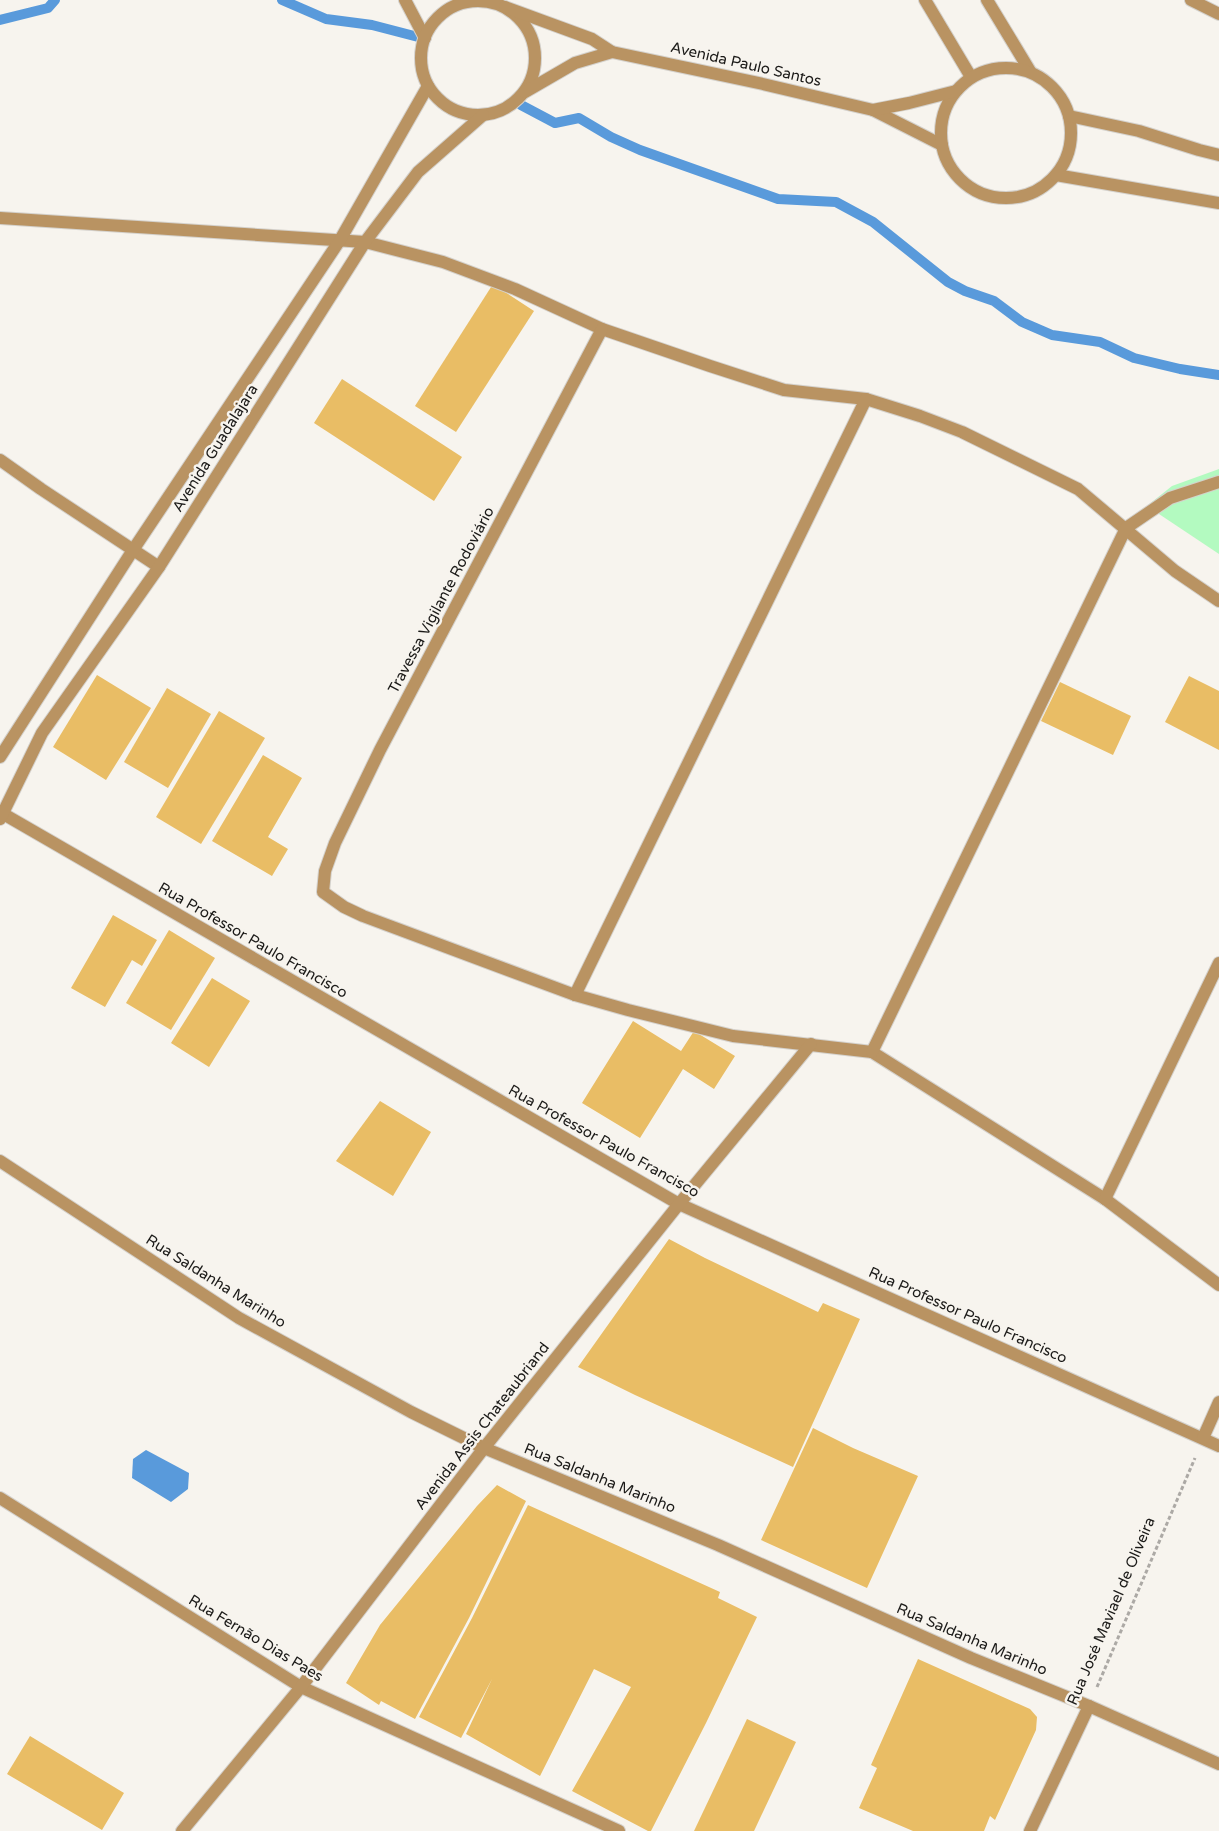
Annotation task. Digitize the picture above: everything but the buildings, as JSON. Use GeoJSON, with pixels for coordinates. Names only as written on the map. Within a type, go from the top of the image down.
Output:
{"type":"FeatureCollection","features":[{"type":"Feature","properties":{"kind":"street"},"geometry":{"type":"LineString","coordinates":[[405,0],[425,38]]}},
{"type":"Feature","properties":{"kind":"street"},"geometry":{"type":"LineString","coordinates":[[473,0],[490,2],[505,7],[518,17],[528,29],[534,44],[535,61],[532,77],[525,92],[513,103],[499,111],[483,115],[467,114],[451,109],[438,100],[428,86],[422,71],[421,55],[425,38],[432,24],[443,13],[458,4],[473,0]]}},
{"type":"Feature","properties":{"kind":"street"},"geometry":{"type":"LineString","coordinates":[[925,0],[971,77]]}},
{"type":"Feature","properties":{"kind":"street"},"geometry":{"type":"LineString","coordinates":[[987,0],[1030,71]]}},
{"type":"Feature","properties":{"kind":"street"},"geometry":{"type":"LineString","coordinates":[[1191,0],[1219,14]]}},
{"type":"Feature","properties":{"kind":"street","name":"Avenida Paulo Santos"},"geometry":{"type":"LineString","coordinates":[[505,7],[592,39],[612,52],[763,84],[873,110],[942,145]]}},
{"type":"Feature","properties":{"kind":"street","name":"Avenida Paulo Santos"},"geometry":{"type":"LineString","coordinates":[[525,92],[574,63],[612,52]]}},
{"type":"Feature","properties":{"kind":"street"},"geometry":{"type":"LineString","coordinates":[[1010,67],[1030,71],[1048,82],[1062,97],[1069,116],[1071,136],[1067,157],[1056,175],[1041,188],[1022,196],[1002,198],[981,194],[964,184],[950,168],[942,145],[940,129],[945,108],[956,91],[971,77],[996,68],[1010,67]]}},
{"type":"Feature","properties":{"kind":"street"},"geometry":{"type":"LineString","coordinates":[[0,757],[133,550],[340,240],[428,86]]}},
{"type":"Feature","properties":{"kind":"street","name":"Avenida Paulo Santos"},"geometry":{"type":"LineString","coordinates":[[873,110],[956,91]]}},
{"type":"Feature","properties":{"kind":"street","name":"Avenida Guadalajara"},"geometry":{"type":"LineString","coordinates":[[1,815],[42,733],[159,567],[365,242],[418,172],[483,115]]}},
{"type":"Feature","properties":{"kind":"street"},"geometry":{"type":"LineString","coordinates":[[1069,116],[1139,131],[1219,155]]}},
{"type":"Feature","properties":{"kind":"street"},"geometry":{"type":"LineString","coordinates":[[1056,175],[1219,203]]}},
{"type":"Feature","properties":{"kind":"street"},"geometry":{"type":"LineString","coordinates":[[0,218],[365,242],[443,262],[515,289],[602,329],[784,390],[866,399],[962,432],[1078,489],[1175,571],[1219,601]]}},
{"type":"Feature","properties":{"kind":"street","name":"Travessa Vigilante Rodoviário"},"geometry":{"type":"LineString","coordinates":[[575,995],[363,916],[344,908],[323,892],[326,871],[335,843],[380,750],[602,329]]}},
{"type":"Feature","properties":{"kind":"street"},"geometry":{"type":"LineString","coordinates":[[866,399],[575,995],[733,1036],[872,1052],[1105,1199],[1219,1285]]}},
{"type":"Feature","properties":{"kind":"street"},"geometry":{"type":"LineString","coordinates":[[0,460],[41,490],[159,567]]}},
{"type":"Feature","properties":{"kind":"street"},"geometry":{"type":"LineString","coordinates":[[872,1052],[1126,528],[1170,498],[1219,482]]}},
{"type":"Feature","properties":{"kind":"street","name":"Rua Professor Paulo Francisco"},"geometry":{"type":"LineString","coordinates":[[1,815],[679,1204],[1219,1446]]}},
{"type":"Feature","properties":{"kind":"street"},"geometry":{"type":"LineString","coordinates":[[1105,1199],[1219,963]]}},
{"type":"Feature","properties":{"kind":"street","name":"Avenida Assis Chateaubriand"},"geometry":{"type":"LineString","coordinates":[[182,1831],[301,1687],[484,1448],[679,1204],[811,1044]]}},
{"type":"Feature","properties":{"kind":"street","name":"Rua Saldanha Marinho"},"geometry":{"type":"LineString","coordinates":[[0,1161],[239,1318],[411,1412],[484,1448],[718,1545],[971,1658],[1089,1706],[1219,1764]]}},
{"type":"Feature","properties":{"kind":"street"},"geometry":{"type":"LineString","coordinates":[[1203,1438],[1219,1402]]}},
{"type":"Feature","properties":{"kind":"street","name":"Rua Fernão Dias Paes"},"geometry":{"type":"LineString","coordinates":[[0,1498],[301,1687],[619,1831]]}},
{"type":"Feature","properties":{"kind":"street","name":"Rua José Maviael de Oliveira"},"geometry":{"type":"LineString","coordinates":[[1030,1831],[1089,1706]]}},
{"type":"Feature","properties":{"kind":"path","name":"Rua José Maviael de Oliveira"},"geometry":{"type":"LineString","coordinates":[[1089,1706],[1203,1438]]}},
{"type":"Feature","properties":{"kind":"green space"},"geometry":{"type":"Polygon","coordinates":[[[1219,469],[1219,554],[1147,506],[1172,486],[1219,469]]]}},
{"type":"Feature","properties":{"kind":"water"},"geometry":{"type":"Polygon","coordinates":[[[146,1450],[189,1473],[188,1489],[171,1502],[132,1478],[133,1459],[146,1450]]]}},
{"type":"Feature","properties":{"kind":"waterway"},"geometry":{"type":"LineString","coordinates":[[0,20],[48,8],[55,0]]}},
{"type":"Feature","properties":{"kind":"waterway"},"geometry":{"type":"LineString","coordinates":[[282,0],[326,19],[372,25],[422,38]]}},
{"type":"Feature","properties":{"kind":"waterway"},"geometry":{"type":"LineString","coordinates":[[521,105],[555,123],[579,118],[611,137],[640,150],[778,199],[836,202],[873,222],[948,282],[965,291],[994,301],[1022,322],[1052,335],[1100,342],[1134,358],[1180,369],[1219,375]]}}]}
